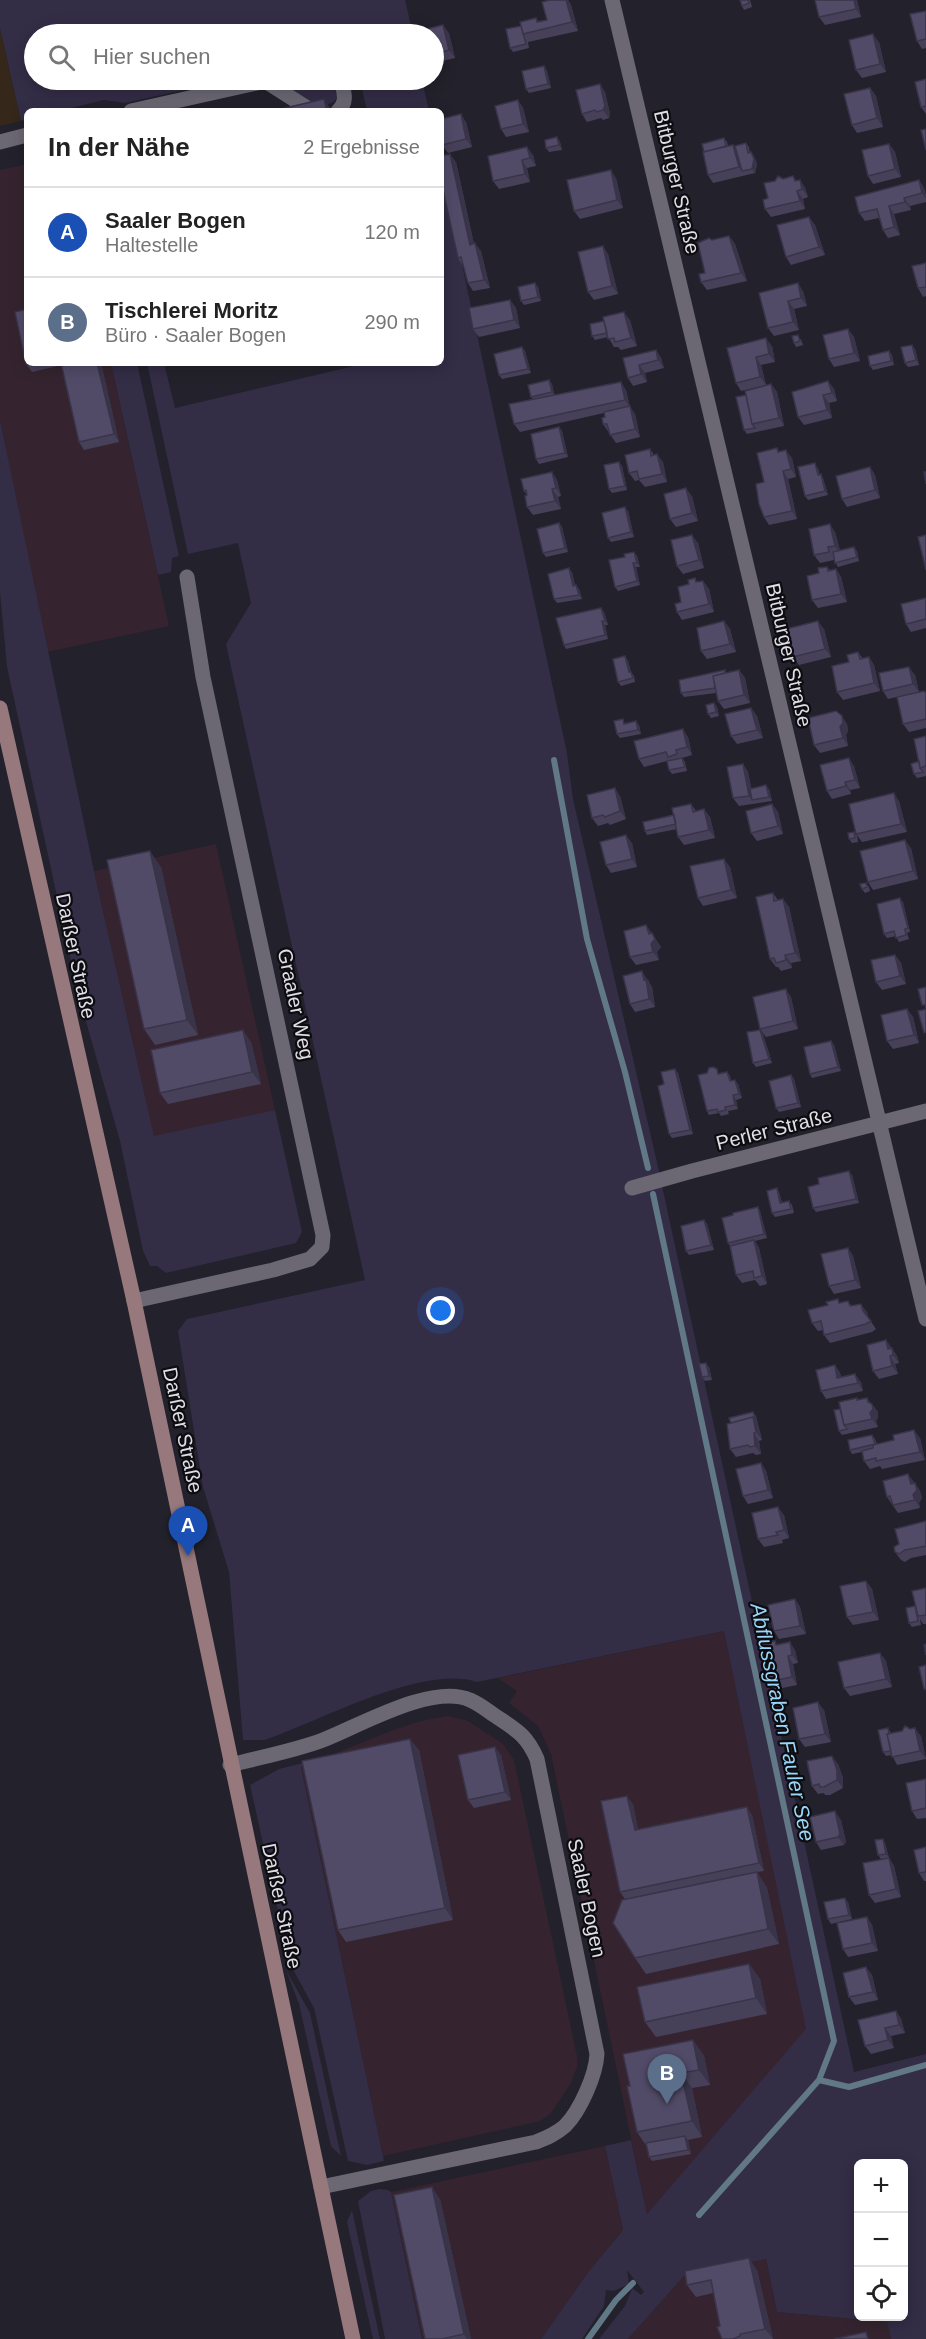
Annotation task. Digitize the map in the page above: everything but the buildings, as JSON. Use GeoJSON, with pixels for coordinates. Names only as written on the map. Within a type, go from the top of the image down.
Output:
{"type":"FeatureCollection","features":[{"type":"Feature","properties":{"kind":"main road","name":"Darßer Straße"},"geometry":{"type":"LineString","coordinates":[[0,708],[134,1302],[352,2339]]}},
{"type":"Feature","properties":{"kind":"street","name":"Bitburger Straße"},"geometry":{"type":"LineString","coordinates":[[612,0],[926,1319]]}},
{"type":"Feature","properties":{"kind":"street"},"geometry":{"type":"LineString","coordinates":[[143,108],[223,90]]}},
{"type":"Feature","properties":{"kind":"street"},"geometry":{"type":"LineString","coordinates":[[282,90],[308,108]]}},
{"type":"Feature","properties":{"kind":"street"},"geometry":{"type":"LineString","coordinates":[[340,108],[345,98],[343,90]]}},
{"type":"Feature","properties":{"kind":"street"},"geometry":{"type":"LineString","coordinates":[[0,142],[24,136]]}},
{"type":"Feature","properties":{"kind":"street","name":"Graaler Weg"},"geometry":{"type":"LineString","coordinates":[[134,1302],[273,1270],[310,1259],[322,1247],[323,1235],[203,677],[187,577]]}},
{"type":"Feature","properties":{"kind":"street","name":"Perler Straße"},"geometry":{"type":"LineString","coordinates":[[632,1188],[926,1111]]}},
{"type":"Feature","properties":{"kind":"street","name":"Saaler Bogen"},"geometry":{"type":"LineString","coordinates":[[230,1765],[322,1741],[387,1712],[434,1697],[454,1696],[470,1699],[522,1734],[537,1759],[597,2054],[597,2069],[591,2084],[566,2125],[536,2142],[321,2187]]}},
{"type":"Feature","properties":{"kind":"shaded area"},"geometry":{"type":"Polygon","coordinates":[[[0,0],[405,0],[411,24],[24,24],[24,90],[183,90],[125,103],[104,100],[71,108],[24,108],[24,120],[21,121],[0,28],[0,0]]]}},
{"type":"Feature","properties":{"kind":"shaded area"},"geometry":{"type":"Polygon","coordinates":[[[0,28],[21,121],[0,126],[0,28]]]}},
{"type":"Feature","properties":{"kind":"shaded area"},"geometry":{"type":"Polygon","coordinates":[[[293,90],[335,90],[337,96],[335,101],[320,106],[301,97],[293,90]]]}},
{"type":"Feature","properties":{"kind":"shaded area"},"geometry":{"type":"Polygon","coordinates":[[[362,90],[424,90],[428,108],[366,108],[362,90]]]}},
{"type":"Feature","properties":{"kind":"shaded area"},"geometry":{"type":"Polygon","coordinates":[[[24,165],[24,366],[112,366],[169,626],[47,652],[0,420],[0,170],[24,165]]]}},
{"type":"Feature","properties":{"kind":"shaded area"},"geometry":{"type":"Polygon","coordinates":[[[444,181],[567,753],[573,799],[656,1158],[854,2072],[926,2054],[926,2339],[891,2339],[887,2322],[876,2321],[908,2321],[908,2159],[854,2159],[854,2319],[777,2312],[766,2259],[684,2276],[628,2339],[599,2339],[625,2306],[632,2288],[641,2295],[644,2292],[627,2270],[629,2284],[614,2291],[606,2290],[604,2306],[582,2339],[541,2339],[589,2271],[623,2230],[605,2146],[631,2140],[647,2214],[806,2029],[724,1631],[477,1682],[455,1679],[429,1681],[401,1687],[265,1740],[243,1740],[229,1572],[203,1487],[178,1331],[187,1319],[365,1280],[226,644],[251,603],[238,543],[188,554],[148,366],[165,366],[175,408],[354,366],[444,366],[444,181]]]}},
{"type":"Feature","properties":{"kind":"shaded area"},"geometry":{"type":"Polygon","coordinates":[[[112,366],[138,366],[179,556],[172,558],[171,572],[158,575],[112,366]]]}},
{"type":"Feature","properties":{"kind":"shaded area"},"geometry":{"type":"Polygon","coordinates":[[[0,420],[94,871],[154,1136],[275,1110],[302,1232],[296,1243],[166,1273],[157,1266],[150,1266],[143,1251],[120,1141],[79,997],[7,667],[0,592],[0,420]]]}},
{"type":"Feature","properties":{"kind":"shaded area"},"geometry":{"type":"Polygon","coordinates":[[[216,844],[275,1110],[154,1137],[94,871],[216,844]]]}},
{"type":"Feature","properties":{"kind":"shaded area"},"geometry":{"type":"Polygon","coordinates":[[[724,1631],[807,2029],[647,2215],[551,1754],[538,1726],[509,1703],[517,1691],[498,1678],[724,1631]]]}},
{"type":"Feature","properties":{"kind":"shaded area"},"geometry":{"type":"Polygon","coordinates":[[[448,1716],[468,1721],[503,1744],[514,1760],[577,2056],[577,2067],[571,2083],[560,2100],[550,2114],[540,2121],[383,2156],[301,1767],[391,1731],[421,1721],[448,1716]]]}},
{"type":"Feature","properties":{"kind":"shaded area"},"geometry":{"type":"Polygon","coordinates":[[[331,1756],[301,1767],[384,2161],[367,2165],[348,2161],[314,2008],[290,1964],[250,1785],[279,1769],[331,1756]]]}},
{"type":"Feature","properties":{"kind":"shaded area"},"geometry":{"type":"Polygon","coordinates":[[[286,1970],[310,2013],[341,2156],[331,2146],[299,2004],[286,1970]]]}},
{"type":"Feature","properties":{"kind":"shaded area"},"geometry":{"type":"Polygon","coordinates":[[[605,2146],[623,2230],[589,2271],[541,2339],[422,2339],[391,2192],[605,2146]]]}},
{"type":"Feature","properties":{"kind":"shaded area"},"geometry":{"type":"Polygon","coordinates":[[[379,2189],[391,2192],[422,2339],[385,2339],[358,2201],[371,2191],[379,2189]]]}},
{"type":"Feature","properties":{"kind":"shaded area"},"geometry":{"type":"Polygon","coordinates":[[[352,2210],[380,2339],[373,2339],[347,2222],[352,2210]]]}},
{"type":"Feature","properties":{"kind":"shaded area"},"geometry":{"type":"Polygon","coordinates":[[[766,2259],[777,2312],[854,2319],[854,2321],[887,2322],[891,2339],[628,2339],[684,2276],[766,2259]]]}},
{"type":"Feature","properties":{"kind":"waterway"},"geometry":{"type":"LineString","coordinates":[[554,760],[587,939],[625,1072],[648,1168]]}},
{"type":"Feature","properties":{"kind":"waterway","name":"Abflussgraben Fauler See"},"geometry":{"type":"LineString","coordinates":[[653,1194],[834,2041],[819,2080],[699,2215]]}},
{"type":"Feature","properties":{"kind":"waterway"},"geometry":{"type":"LineString","coordinates":[[819,2080],[849,2087],[926,2065]]}},
{"type":"Feature","properties":{"kind":"waterway","name":"Abflussgraben Fauler See"},"geometry":{"type":"LineString","coordinates":[[588,2339],[616,2300],[633,2283]]}},
{"type":"Feature","properties":{"kind":"place","name":"Saaler Bogen"},"geometry":{"type":"Point","coordinates":[188,1556]}},
{"type":"Feature","properties":{"kind":"place","name":"Tischlerei Moritz"},"geometry":{"type":"Point","coordinates":[667,2104]}}]}
